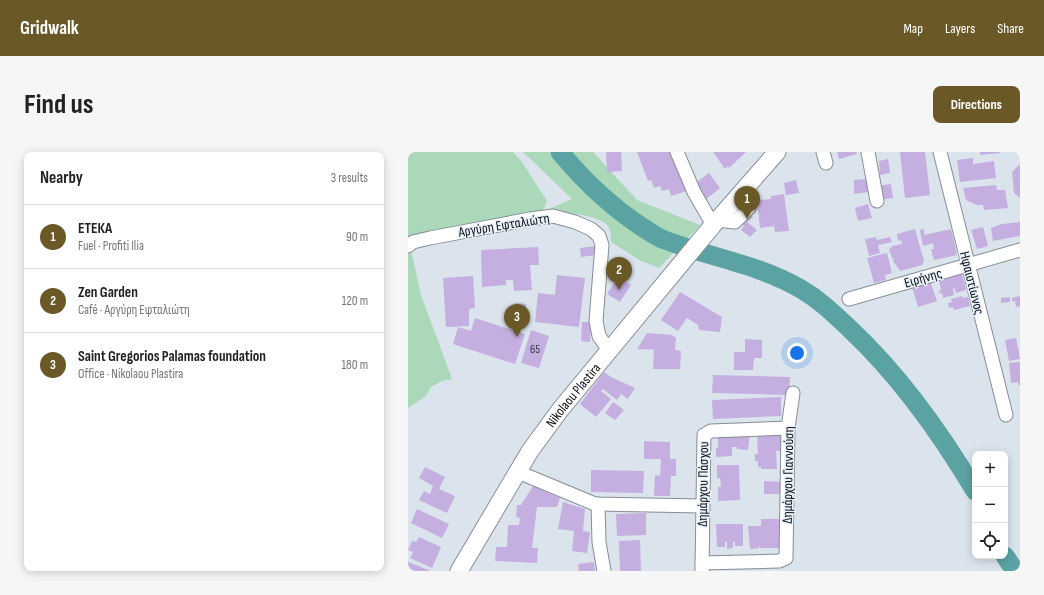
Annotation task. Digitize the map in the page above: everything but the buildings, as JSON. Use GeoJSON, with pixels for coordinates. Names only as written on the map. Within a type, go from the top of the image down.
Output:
{"type":"FeatureCollection","features":[{"type":"Feature","properties":{"kind":"main road","name":"Nikolaou Plastira"},"geometry":{"type":"LineString","coordinates":[[459,571],[530,451],[556,416],[608,349],[743,189],[777,152]]}},
{"type":"Feature","properties":{"kind":"street"},"geometry":{"type":"LineString","coordinates":[[677,152],[694,192],[712,226]]}},
{"type":"Feature","properties":{"kind":"street"},"geometry":{"type":"LineString","coordinates":[[868,152],[877,202]]}},
{"type":"Feature","properties":{"kind":"street","name":"Ηφαιστίωνος"},"geometry":{"type":"LineString","coordinates":[[940,152],[967,265],[1006,415]]}},
{"type":"Feature","properties":{"kind":"street","name":"Αργύρη Εφταλιώτη"},"geometry":{"type":"LineString","coordinates":[[408,246],[415,242],[430,238],[542,217],[562,218],[591,229],[599,236],[602,244],[596,321],[599,336],[608,349]]}},
{"type":"Feature","properties":{"kind":"street","name":"Ειρήνης"},"geometry":{"type":"LineString","coordinates":[[849,299],[1020,250]]}},
{"type":"Feature","properties":{"kind":"street","name":"Δημάρχου Γιαννούση"},"geometry":{"type":"LineString","coordinates":[[702,567],[779,562],[786,558],[788,428],[793,393]]}},
{"type":"Feature","properties":{"kind":"street","name":"Δημάρχου Πάσχου"},"geometry":{"type":"LineString","coordinates":[[702,567],[703,437],[705,433],[711,431],[788,428]]}},
{"type":"Feature","properties":{"kind":"street"},"geometry":{"type":"LineString","coordinates":[[518,472],[585,501],[598,504],[702,506]]}},
{"type":"Feature","properties":{"kind":"street"},"geometry":{"type":"LineString","coordinates":[[598,504],[599,538],[604,571]]}},
{"type":"Feature","properties":{"kind":"green space"},"geometry":{"type":"Polygon","coordinates":[[[408,152],[513,152],[522,162],[547,201],[543,211],[454,226],[408,240],[408,152]]]}},
{"type":"Feature","properties":{"kind":"green space"},"geometry":{"type":"Polygon","coordinates":[[[523,152],[593,152],[637,200],[700,225],[659,268],[641,261],[611,242],[610,230],[604,222],[580,215],[547,210],[572,199],[523,152]]]}},
{"type":"Feature","properties":{"kind":"green space"},"geometry":{"type":"Polygon","coordinates":[[[411,250],[421,295],[452,379],[442,381],[431,387],[426,396],[408,408],[408,252],[411,250]]]}},
{"type":"Feature","properties":{"kind":"waterway"},"geometry":{"type":"LineString","coordinates":[[560,152],[578,173],[608,202],[654,235],[679,245],[768,273],[801,289],[821,303],[868,347],[902,385],[948,447],[973,487]]}},
{"type":"Feature","properties":{"kind":"waterway"},"geometry":{"type":"LineString","coordinates":[[1007,559],[1015,571]]}},
{"type":"Feature","properties":{"kind":"place","name":"ΕΤΕΚΑ"},"geometry":{"type":"Point","coordinates":[747,219]}},
{"type":"Feature","properties":{"kind":"place","name":"Zen Garden"},"geometry":{"type":"Point","coordinates":[619,290]}},
{"type":"Feature","properties":{"kind":"place","name":"Saint Gregorios Palamas foundation"},"geometry":{"type":"Point","coordinates":[517,337]}}]}
